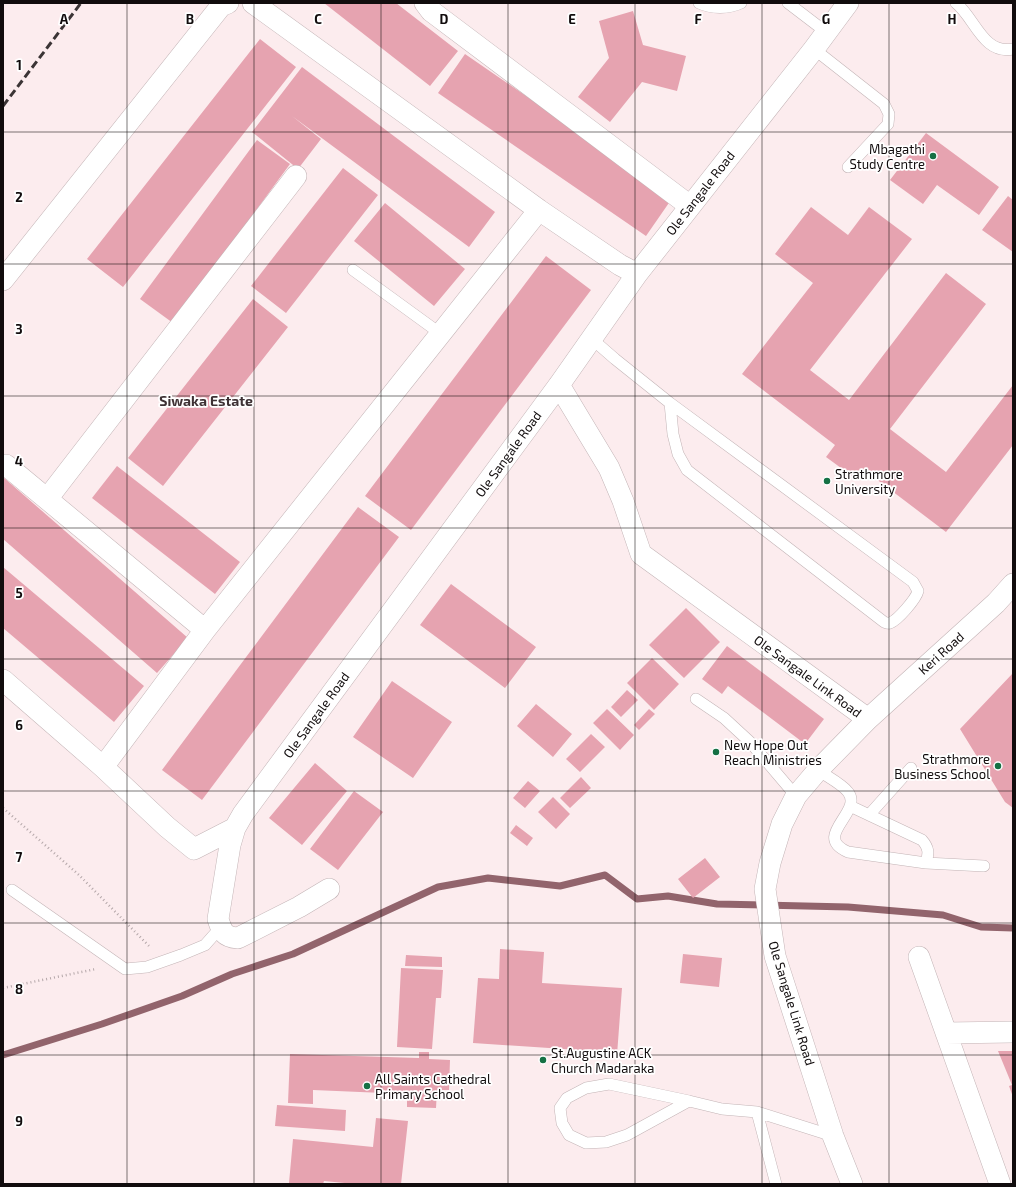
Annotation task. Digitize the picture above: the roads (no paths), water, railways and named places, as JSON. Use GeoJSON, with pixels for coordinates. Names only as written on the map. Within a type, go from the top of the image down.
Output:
{"type":"FeatureCollection","features":[{"type":"Feature","properties":{"kind":"street"},"geometry":{"type":"LineString","coordinates":[[3,280],[222,6],[228,3]]}},
{"type":"Feature","properties":{"kind":"street"},"geometry":{"type":"LineString","coordinates":[[253,3],[539,210],[620,265],[637,274]]}},
{"type":"Feature","properties":{"kind":"street"},"geometry":{"type":"LineString","coordinates":[[425,3],[431,11],[690,206]]}},
{"type":"Feature","properties":{"kind":"street","name":"Ole Sangale Road"},"geometry":{"type":"LineString","coordinates":[[220,928],[218,919],[230,845],[235,828],[244,814],[559,385],[637,274],[814,50],[848,3]]}},
{"type":"Feature","properties":{"kind":"street"},"geometry":{"type":"LineString","coordinates":[[47,499],[296,176]]}},
{"type":"Feature","properties":{"kind":"street"},"geometry":{"type":"LineString","coordinates":[[103,767],[205,630],[539,210]]}},
{"type":"Feature","properties":{"kind":"street","name":"Ole Sangale Link Road"},"geometry":{"type":"LineString","coordinates":[[559,385],[609,468],[623,501],[641,554],[868,720],[818,770],[796,796],[782,824],[770,863],[765,889],[775,956],[833,1136],[852,1184]]}},
{"type":"Feature","properties":{"kind":"street"},"geometry":{"type":"LineString","coordinates":[[6,465],[205,630]]}},
{"type":"Feature","properties":{"kind":"street","name":"Keri Road"},"geometry":{"type":"LineString","coordinates":[[868,720],[996,603],[1013,584]]}},
{"type":"Feature","properties":{"kind":"street"},"geometry":{"type":"LineString","coordinates":[[3,680],[103,767],[167,827],[194,848],[235,828]]}},
{"type":"Feature","properties":{"kind":"street"},"geometry":{"type":"LineString","coordinates":[[220,928],[226,936],[238,938],[300,907],[329,889]]}},
{"type":"Feature","properties":{"kind":"street"},"geometry":{"type":"LineString","coordinates":[[919,957],[1000,1184]]}},
{"type":"Feature","properties":{"kind":"street"},"geometry":{"type":"LineString","coordinates":[[946,1033],[1013,1032]]}},
{"type":"Feature","properties":{"kind":"lane"},"geometry":{"type":"LineString","coordinates":[[699,3],[719,8],[742,3]]}},
{"type":"Feature","properties":{"kind":"lane"},"geometry":{"type":"LineString","coordinates":[[788,3],[826,32]]}},
{"type":"Feature","properties":{"kind":"lane"},"geometry":{"type":"LineString","coordinates":[[956,3],[967,15],[977,31],[989,43],[1000,50],[1013,49]]}},
{"type":"Feature","properties":{"kind":"lane"},"geometry":{"type":"LineString","coordinates":[[814,50],[884,104],[889,114],[888,124],[848,167]]}},
{"type":"Feature","properties":{"kind":"lane"},"geometry":{"type":"LineString","coordinates":[[353,270],[441,334]]}},
{"type":"Feature","properties":{"kind":"lane"},"geometry":{"type":"LineString","coordinates":[[592,339],[670,403],[913,582],[918,592],[917,595],[891,623],[888,624],[884,622],[687,470],[678,454],[672,434],[670,403]]}},
{"type":"Feature","properties":{"kind":"lane"},"geometry":{"type":"LineString","coordinates":[[696,700],[724,718],[750,742],[796,796]]}},
{"type":"Feature","properties":{"kind":"lane"},"geometry":{"type":"LineString","coordinates":[[869,815],[911,768]]}},
{"type":"Feature","properties":{"kind":"lane"},"geometry":{"type":"LineString","coordinates":[[818,770],[848,792],[851,798],[850,806],[834,833],[835,841],[840,848],[848,852],[926,863],[984,866]]}},
{"type":"Feature","properties":{"kind":"lane"},"geometry":{"type":"LineString","coordinates":[[850,806],[922,840],[929,852],[926,863]]}},
{"type":"Feature","properties":{"kind":"lane"},"geometry":{"type":"LineString","coordinates":[[12,890],[125,969],[147,968],[187,953],[205,945],[220,928]]}},
{"type":"Feature","properties":{"kind":"lane"},"geometry":{"type":"LineString","coordinates":[[689,1101],[626,1135],[606,1142],[586,1143],[569,1135],[562,1123],[560,1108],[567,1098],[586,1088],[609,1084],[689,1101],[722,1109],[757,1112],[833,1136]]}},
{"type":"Feature","properties":{"kind":"lane"},"geometry":{"type":"LineString","coordinates":[[757,1112],[776,1184]]}},
{"type":"Feature","properties":{"kind":"waterway"},"geometry":{"type":"LineString","coordinates":[[3,1055],[102,1024],[182,996],[232,974],[293,954],[438,887],[488,878],[560,886],[605,875],[637,899],[668,896],[717,904],[848,907],[943,915],[981,927],[1013,928]]}},
{"type":"Feature","properties":{"kind":"railway"},"geometry":{"type":"LineString","coordinates":[[3,106],[81,3]]}},
{"type":"Feature","properties":{"kind":"place","name":"Mbagathi Study Centre"},"geometry":{"type":"Point","coordinates":[933,156]}},
{"type":"Feature","properties":{"kind":"place","name":"Strathmore University"},"geometry":{"type":"Point","coordinates":[827,481]}},
{"type":"Feature","properties":{"kind":"place","name":"New Hope Out Reach Ministries"},"geometry":{"type":"Point","coordinates":[716,752]}},
{"type":"Feature","properties":{"kind":"place","name":"Strathmore Business School"},"geometry":{"type":"Point","coordinates":[998,766]}},
{"type":"Feature","properties":{"kind":"place","name":"St.Augustine ACK Church Madaraka"},"geometry":{"type":"Point","coordinates":[543,1060]}},
{"type":"Feature","properties":{"kind":"place","name":"All Saints Cathedral Primary School"},"geometry":{"type":"Point","coordinates":[367,1086]}},
{"type":"Feature","properties":{"kind":"district","name":"Siwaka Estate"},"geometry":{"type":"Point","coordinates":[206,401]}}]}
